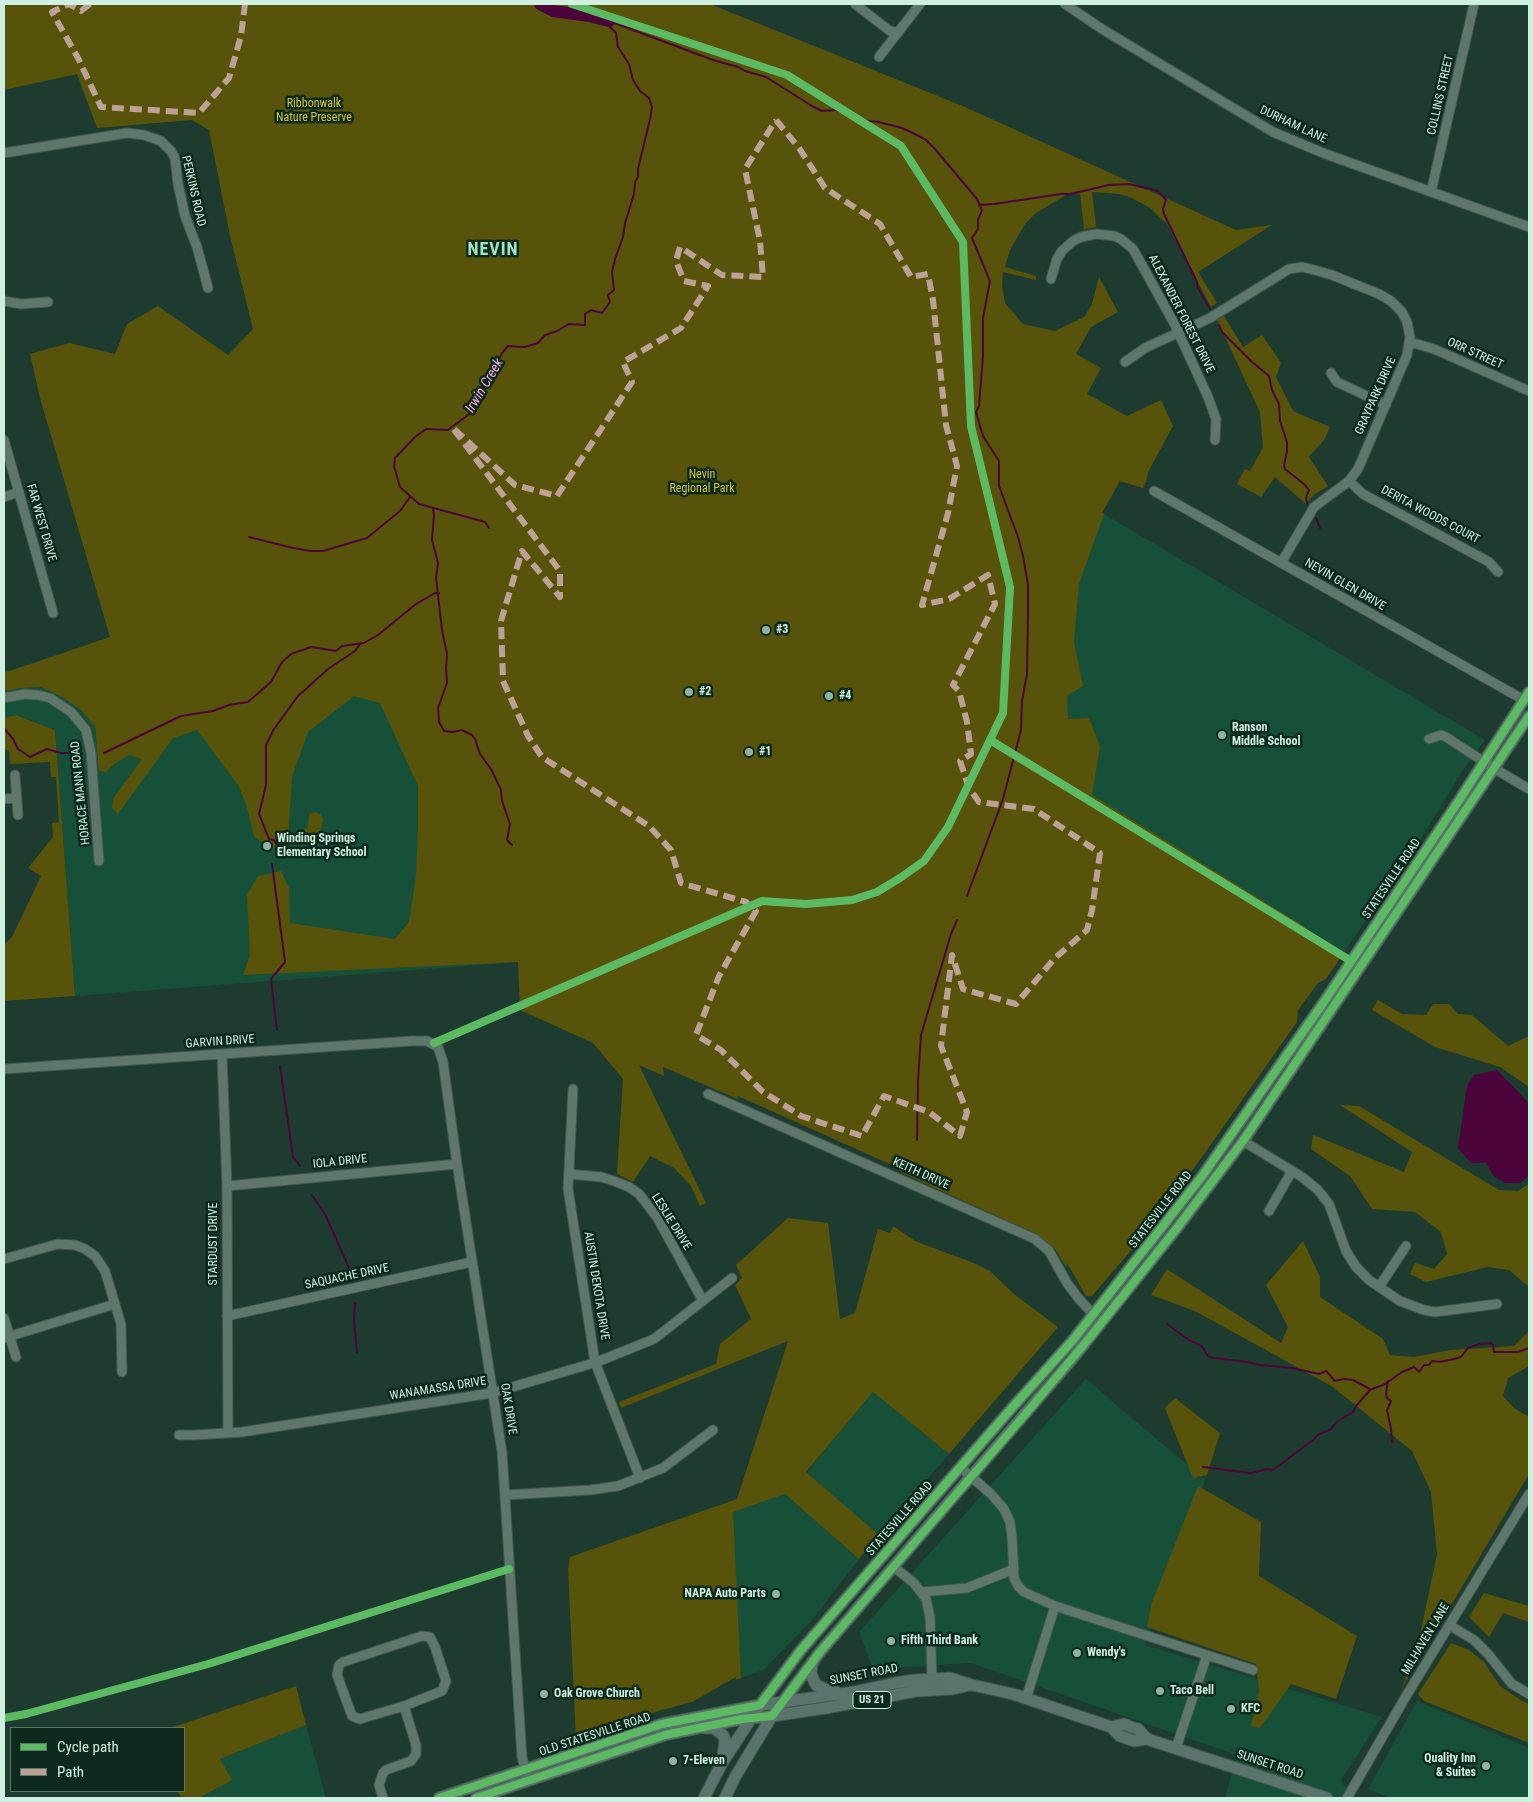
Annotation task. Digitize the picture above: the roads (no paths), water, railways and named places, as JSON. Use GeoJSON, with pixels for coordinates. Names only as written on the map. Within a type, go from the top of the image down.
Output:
{"type":"FeatureCollection","features":[{"type":"Feature","properties":{"kind":"main road","name":"STATESVILLE ROAD"},"geometry":{"type":"LineString","coordinates":[[704,1798],[722,1763],[760,1704],[801,1650],[1073,1340],[1171,1217],[1238,1127],[1326,999],[1527,696]]}},
{"type":"Feature","properties":{"kind":"main road","name":"STATESVILLE ROAD"},"geometry":{"type":"LineString","coordinates":[[725,1798],[735,1777],[772,1716],[812,1662],[1091,1336],[1244,1141],[1529,716]]}},
{"type":"Feature","properties":{"kind":"main road"},"geometry":{"type":"LineString","coordinates":[[812,1662],[810,1674],[816,1685],[829,1691],[843,1694]]}},
{"type":"Feature","properties":{"kind":"main road","name":"SUNSET ROAD"},"geometry":{"type":"LineString","coordinates":[[760,1704],[843,1694],[894,1683],[932,1678],[950,1678],[1026,1698],[1111,1727],[1124,1724],[1138,1729],[1147,1739],[1327,1798]]}},
{"type":"Feature","properties":{"kind":"main road","name":"SUNSET ROAD"},"geometry":{"type":"LineString","coordinates":[[772,1716],[856,1703],[916,1691],[952,1690],[972,1685]]}},
{"type":"Feature","properties":{"kind":"main road","name":"OLD STATESVILLE ROAD"},"geometry":{"type":"LineString","coordinates":[[440,1798],[662,1724],[760,1704]]}},
{"type":"Feature","properties":{"kind":"main road","name":"OLD STATESVILLE ROAD"},"geometry":{"type":"LineString","coordinates":[[476,1798],[665,1735],[752,1717],[772,1716]]}},
{"type":"Feature","properties":{"kind":"main road"},"geometry":{"type":"LineString","coordinates":[[700,1728],[714,1728],[723,1735],[725,1740],[722,1763]]}},
{"type":"Feature","properties":{"kind":"street"},"geometry":{"type":"LineString","coordinates":[[856,4],[890,31],[897,32]]}},
{"type":"Feature","properties":{"kind":"street"},"geometry":{"type":"LineString","coordinates":[[879,57],[920,4]]}},
{"type":"Feature","properties":{"kind":"street","name":"DURHAM LANE"},"geometry":{"type":"LineString","coordinates":[[1065,4],[1102,29],[1273,132],[1323,153],[1529,228]]}},
{"type":"Feature","properties":{"kind":"street","name":"COLLINS STREET"},"geometry":{"type":"LineString","coordinates":[[1431,192],[1474,4]]}},
{"type":"Feature","properties":{"kind":"street","name":"PERKINS ROAD"},"geometry":{"type":"LineString","coordinates":[[4,153],[128,133],[144,135],[161,141],[175,158],[185,216],[197,247],[208,288]]}},
{"type":"Feature","properties":{"kind":"street","name":"ALEXANDER FOREST DRIVE"},"geometry":{"type":"LineString","coordinates":[[1051,279],[1057,259],[1072,241],[1088,234],[1102,234],[1114,236],[1126,243],[1132,249],[1178,332],[1213,410],[1216,419],[1215,440]]}},
{"type":"Feature","properties":{"kind":"street","name":"GRAYPARK DRIVE"},"geometry":{"type":"LineString","coordinates":[[1125,362],[1145,348],[1210,318],[1289,269],[1302,267],[1332,275],[1379,294],[1402,312],[1407,322],[1409,343],[1407,355],[1358,468],[1349,481],[1314,507],[1281,562]]}},
{"type":"Feature","properties":{"kind":"street"},"geometry":{"type":"LineString","coordinates":[[4,301],[21,304],[48,302]]}},
{"type":"Feature","properties":{"kind":"street","name":"ORR STREET"},"geometry":{"type":"LineString","coordinates":[[1409,343],[1434,350],[1529,391]]}},
{"type":"Feature","properties":{"kind":"street"},"geometry":{"type":"LineString","coordinates":[[1331,374],[1337,382],[1386,405]]}},
{"type":"Feature","properties":{"kind":"street","name":"FAR WEST DRIVE"},"geometry":{"type":"LineString","coordinates":[[4,440],[53,613]]}},
{"type":"Feature","properties":{"kind":"street","name":"DERITA WOODS COURT"},"geometry":{"type":"LineString","coordinates":[[1349,481],[1363,494],[1489,562],[1498,572]]}},
{"type":"Feature","properties":{"kind":"street","name":"NEVIN GLEN DRIVE"},"geometry":{"type":"LineString","coordinates":[[1154,491],[1527,696]]}},
{"type":"Feature","properties":{"kind":"street"},"geometry":{"type":"LineString","coordinates":[[4,497],[19,492]]}},
{"type":"Feature","properties":{"kind":"street","name":"HORACE MANN ROAD"},"geometry":{"type":"LineString","coordinates":[[4,698],[25,694],[38,694],[50,698],[71,712],[86,730],[91,753],[100,861]]}},
{"type":"Feature","properties":{"kind":"street"},"geometry":{"type":"LineString","coordinates":[[1429,740],[1441,735],[1446,737],[1529,789]]}},
{"type":"Feature","properties":{"kind":"street"},"geometry":{"type":"LineString","coordinates":[[15,775],[18,816]]}},
{"type":"Feature","properties":{"kind":"street"},"geometry":{"type":"LineString","coordinates":[[4,799],[17,798]]}},
{"type":"Feature","properties":{"kind":"street","name":"GARVIN DRIVE"},"geometry":{"type":"LineString","coordinates":[[4,1069],[412,1041],[427,1041],[436,1045]]}},
{"type":"Feature","properties":{"kind":"street","name":"OAK DRIVE"},"geometry":{"type":"LineString","coordinates":[[436,1045],[443,1062],[502,1452],[522,1757],[529,1781]]}},
{"type":"Feature","properties":{"kind":"street","name":"STARDUST DRIVE"},"geometry":{"type":"LineString","coordinates":[[222,1055],[226,1186],[228,1433]]}},
{"type":"Feature","properties":{"kind":"street","name":"AUSTIN DEKOTA DRIVE"},"geometry":{"type":"LineString","coordinates":[[573,1089],[568,1189],[595,1362],[640,1478]]}},
{"type":"Feature","properties":{"kind":"street","name":"KEITH DRIVE"},"geometry":{"type":"LineString","coordinates":[[708,1094],[1035,1239],[1049,1251],[1067,1283],[1093,1314]]}},
{"type":"Feature","properties":{"kind":"street"},"geometry":{"type":"LineString","coordinates":[[1244,1141],[1307,1180],[1321,1194],[1332,1211],[1349,1257],[1364,1276],[1379,1287],[1409,1305],[1435,1312],[1497,1304]]}},
{"type":"Feature","properties":{"kind":"street","name":"IOLA DRIVE"},"geometry":{"type":"LineString","coordinates":[[226,1186],[457,1164]]}},
{"type":"Feature","properties":{"kind":"street"},"geometry":{"type":"LineString","coordinates":[[1269,1211],[1292,1172]]}},
{"type":"Feature","properties":{"kind":"street","name":"LESLIE DRIVE"},"geometry":{"type":"LineString","coordinates":[[569,1174],[601,1177],[629,1187],[640,1194],[657,1217],[703,1301]]}},
{"type":"Feature","properties":{"kind":"street"},"geometry":{"type":"LineString","coordinates":[[4,1259],[52,1244],[69,1244],[90,1252],[101,1263],[105,1271],[122,1330],[122,1372]]}},
{"type":"Feature","properties":{"kind":"street"},"geometry":{"type":"LineString","coordinates":[[1379,1287],[1406,1246]]}},
{"type":"Feature","properties":{"kind":"street","name":"SAQUACHE DRIVE"},"geometry":{"type":"LineString","coordinates":[[227,1316],[472,1262]]}},
{"type":"Feature","properties":{"kind":"street","name":"WANAMASSA DRIVE"},"geometry":{"type":"LineString","coordinates":[[179,1435],[228,1433],[492,1393],[595,1362],[654,1339],[732,1278]]}},
{"type":"Feature","properties":{"kind":"street"},"geometry":{"type":"LineString","coordinates":[[7,1337],[115,1304]]}},
{"type":"Feature","properties":{"kind":"street"},"geometry":{"type":"LineString","coordinates":[[4,1318],[7,1337],[16,1358]]}},
{"type":"Feature","properties":{"kind":"street"},"geometry":{"type":"LineString","coordinates":[[505,1495],[604,1489],[618,1486],[663,1468],[713,1430]]}},
{"type":"Feature","properties":{"kind":"street"},"geometry":{"type":"LineString","coordinates":[[960,1467],[1004,1509],[1010,1522],[1014,1578],[1024,1592],[1055,1606],[1253,1670]]}},
{"type":"Feature","properties":{"kind":"street","name":"MILHAVEN LANE"},"geometry":{"type":"LineString","coordinates":[[1347,1798],[1529,1494]]}},
{"type":"Feature","properties":{"kind":"street"},"geometry":{"type":"LineString","coordinates":[[894,1567],[922,1592],[926,1599],[930,1617],[932,1678]]}},
{"type":"Feature","properties":{"kind":"street"},"geometry":{"type":"LineString","coordinates":[[922,1592],[967,1588],[1014,1568]]}},
{"type":"Feature","properties":{"kind":"street"},"geometry":{"type":"LineString","coordinates":[[1026,1698],[1055,1606]]}},
{"type":"Feature","properties":{"kind":"street"},"geometry":{"type":"LineString","coordinates":[[1449,1625],[1474,1640],[1512,1684],[1529,1694]]}},
{"type":"Feature","properties":{"kind":"street"},"geometry":{"type":"LineString","coordinates":[[430,1637],[442,1667],[446,1684],[442,1691],[404,1706],[360,1719],[352,1716],[337,1675],[339,1665],[343,1662],[414,1639],[430,1637]]}},
{"type":"Feature","properties":{"kind":"street"},"geometry":{"type":"LineString","coordinates":[[1176,1748],[1207,1655]]}},
{"type":"Feature","properties":{"kind":"street"},"geometry":{"type":"LineString","coordinates":[[383,1798],[379,1785],[382,1774],[386,1770],[411,1761],[416,1754],[416,1745],[404,1706]]}},
{"type":"Feature","properties":{"kind":"waterway","name":"Irwin Creek"},"geometry":{"type":"LineString","coordinates":[[540,4],[553,11],[609,21]]}},
{"type":"Feature","properties":{"kind":"waterway"},"geometry":{"type":"LineString","coordinates":[[609,21],[713,60],[766,77],[822,111],[836,110],[861,120],[879,122],[913,133],[926,140],[935,149],[977,199],[982,210],[978,220],[978,229],[972,238],[990,281],[983,318],[983,356],[979,406],[976,412],[983,436],[999,461],[999,486],[1023,556],[1028,585],[1027,674],[1022,701],[1021,730],[1003,799],[967,896]]}},
{"type":"Feature","properties":{"kind":"waterway","name":"Irwin Creek"},"geometry":{"type":"LineString","coordinates":[[489,528],[485,522],[419,504],[400,487],[394,466],[395,458],[415,437],[426,429],[448,430],[472,412],[475,397],[491,378],[502,353],[508,346],[525,347],[538,343],[545,335],[569,324],[585,325],[585,314],[591,310],[602,313],[610,302],[608,295],[614,290],[612,272],[634,194],[652,107],[649,98],[640,91],[633,80],[629,64],[618,47],[616,33],[610,27],[609,21]]}},
{"type":"Feature","properties":{"kind":"waterway"},"geometry":{"type":"LineString","coordinates":[[979,205],[1070,194],[1109,185],[1129,184],[1158,191],[1166,200],[1163,209],[1164,214],[1197,282],[1197,286],[1210,309]]}},
{"type":"Feature","properties":{"kind":"waterway"},"geometry":{"type":"LineString","coordinates":[[1219,325],[1222,332],[1269,376],[1272,390],[1279,404],[1280,421],[1287,442],[1285,469],[1309,490],[1306,498],[1307,503]]}},
{"type":"Feature","properties":{"kind":"waterway"},"geometry":{"type":"LineString","coordinates":[[249,537],[293,548],[323,551],[367,538],[400,511],[410,497]]}},
{"type":"Feature","properties":{"kind":"waterway","name":"Irwin Creek"},"geometry":{"type":"LineString","coordinates":[[433,509],[432,540],[438,563],[436,578],[442,630],[447,654],[447,683],[438,708],[439,722],[444,731],[462,730],[472,735],[475,739],[480,754],[491,769],[501,790],[502,801],[510,824],[507,840],[512,845]]}},
{"type":"Feature","properties":{"kind":"waterway"},"geometry":{"type":"LineString","coordinates":[[1316,518],[1320,528]]}},
{"type":"Feature","properties":{"kind":"waterway"},"geometry":{"type":"LineString","coordinates":[[104,753],[181,716],[213,711],[229,705],[248,702],[271,682],[282,662],[291,654],[311,647],[336,651],[342,646],[364,643],[378,635],[416,604],[435,593],[439,593]]}},
{"type":"Feature","properties":{"kind":"waterway"},"geometry":{"type":"LineString","coordinates":[[277,845],[274,840],[269,839],[259,814],[266,785],[266,745],[274,729],[298,696],[328,669],[355,651],[360,644]]}},
{"type":"Feature","properties":{"kind":"waterway"},"geometry":{"type":"LineString","coordinates":[[4,728],[18,749],[30,757],[47,749],[61,753],[82,753]]}},
{"type":"Feature","properties":{"kind":"waterway"},"geometry":{"type":"LineString","coordinates":[[272,864],[285,962],[271,979],[277,1030]]}},
{"type":"Feature","properties":{"kind":"waterway"},"geometry":{"type":"LineString","coordinates":[[917,1140],[921,1035],[951,934],[957,920]]}},
{"type":"Feature","properties":{"kind":"waterway"},"geometry":{"type":"LineString","coordinates":[[280,1066],[293,1157],[300,1166]]}},
{"type":"Feature","properties":{"kind":"waterway"},"geometry":{"type":"LineString","coordinates":[[312,1195],[325,1214],[354,1279]]}},
{"type":"Feature","properties":{"kind":"waterway"},"geometry":{"type":"LineString","coordinates":[[355,1303],[354,1319],[357,1352]]}},
{"type":"Feature","properties":{"kind":"waterway"},"geometry":{"type":"LineString","coordinates":[[1167,1324],[1189,1340],[1202,1346],[1208,1356],[1214,1358],[1292,1368],[1319,1374],[1326,1371],[1335,1381],[1353,1380],[1370,1389]]}},
{"type":"Feature","properties":{"kind":"waterway"},"geometry":{"type":"LineString","coordinates":[[1203,1467],[1251,1473],[1267,1469],[1273,1470],[1319,1434],[1330,1430],[1338,1421],[1353,1412],[1370,1390],[1385,1384],[1402,1372],[1414,1367],[1419,1372],[1424,1365],[1429,1365],[1432,1361],[1440,1362],[1461,1357],[1468,1348],[1480,1344],[1491,1343],[1494,1352],[1518,1352],[1529,1348]]}},
{"type":"Feature","properties":{"kind":"waterway"},"geometry":{"type":"LineString","coordinates":[[1388,1381],[1386,1394],[1387,1398],[1391,1401],[1387,1410],[1392,1442]]}},
{"type":"Feature","properties":{"kind":"place","name":"#3"},"geometry":{"type":"Point","coordinates":[766,630]}},
{"type":"Feature","properties":{"kind":"place","name":"#2"},"geometry":{"type":"Point","coordinates":[689,692]}},
{"type":"Feature","properties":{"kind":"place","name":"#4"},"geometry":{"type":"Point","coordinates":[829,696]}},
{"type":"Feature","properties":{"kind":"place","name":"Ranson Middle School"},"geometry":{"type":"Point","coordinates":[1222,735]}},
{"type":"Feature","properties":{"kind":"place","name":"#1"},"geometry":{"type":"Point","coordinates":[749,752]}},
{"type":"Feature","properties":{"kind":"place","name":"Winding Springs Elementary School"},"geometry":{"type":"Point","coordinates":[267,846]}},
{"type":"Feature","properties":{"kind":"place","name":"NAPA Auto Parts"},"geometry":{"type":"Point","coordinates":[776,1594]}},
{"type":"Feature","properties":{"kind":"place","name":"Fifth Third Bank"},"geometry":{"type":"Point","coordinates":[891,1641]}},
{"type":"Feature","properties":{"kind":"place","name":"Wendy's"},"geometry":{"type":"Point","coordinates":[1077,1653]}},
{"type":"Feature","properties":{"kind":"place","name":"Taco Bell"},"geometry":{"type":"Point","coordinates":[1160,1691]}},
{"type":"Feature","properties":{"kind":"place","name":"Oak Grove Church"},"geometry":{"type":"Point","coordinates":[544,1694]}},
{"type":"Feature","properties":{"kind":"place","name":"KFC"},"geometry":{"type":"Point","coordinates":[1231,1709]}},
{"type":"Feature","properties":{"kind":"place","name":"7-Eleven"},"geometry":{"type":"Point","coordinates":[673,1761]}},
{"type":"Feature","properties":{"kind":"place","name":"Quality Inn & Suites"},"geometry":{"type":"Point","coordinates":[1486,1766]}},
{"type":"Feature","properties":{"kind":"district","name":"NEVIN"},"geometry":{"type":"Point","coordinates":[493,250]}},
{"type":"Feature","properties":{"kind":"park label","name":"Ribbonwalk Nature Preserve"},"geometry":{"type":"Point","coordinates":[314,111]}},
{"type":"Feature","properties":{"kind":"park label","name":"Nevin Regional Park"},"geometry":{"type":"Point","coordinates":[702,482]}}]}
